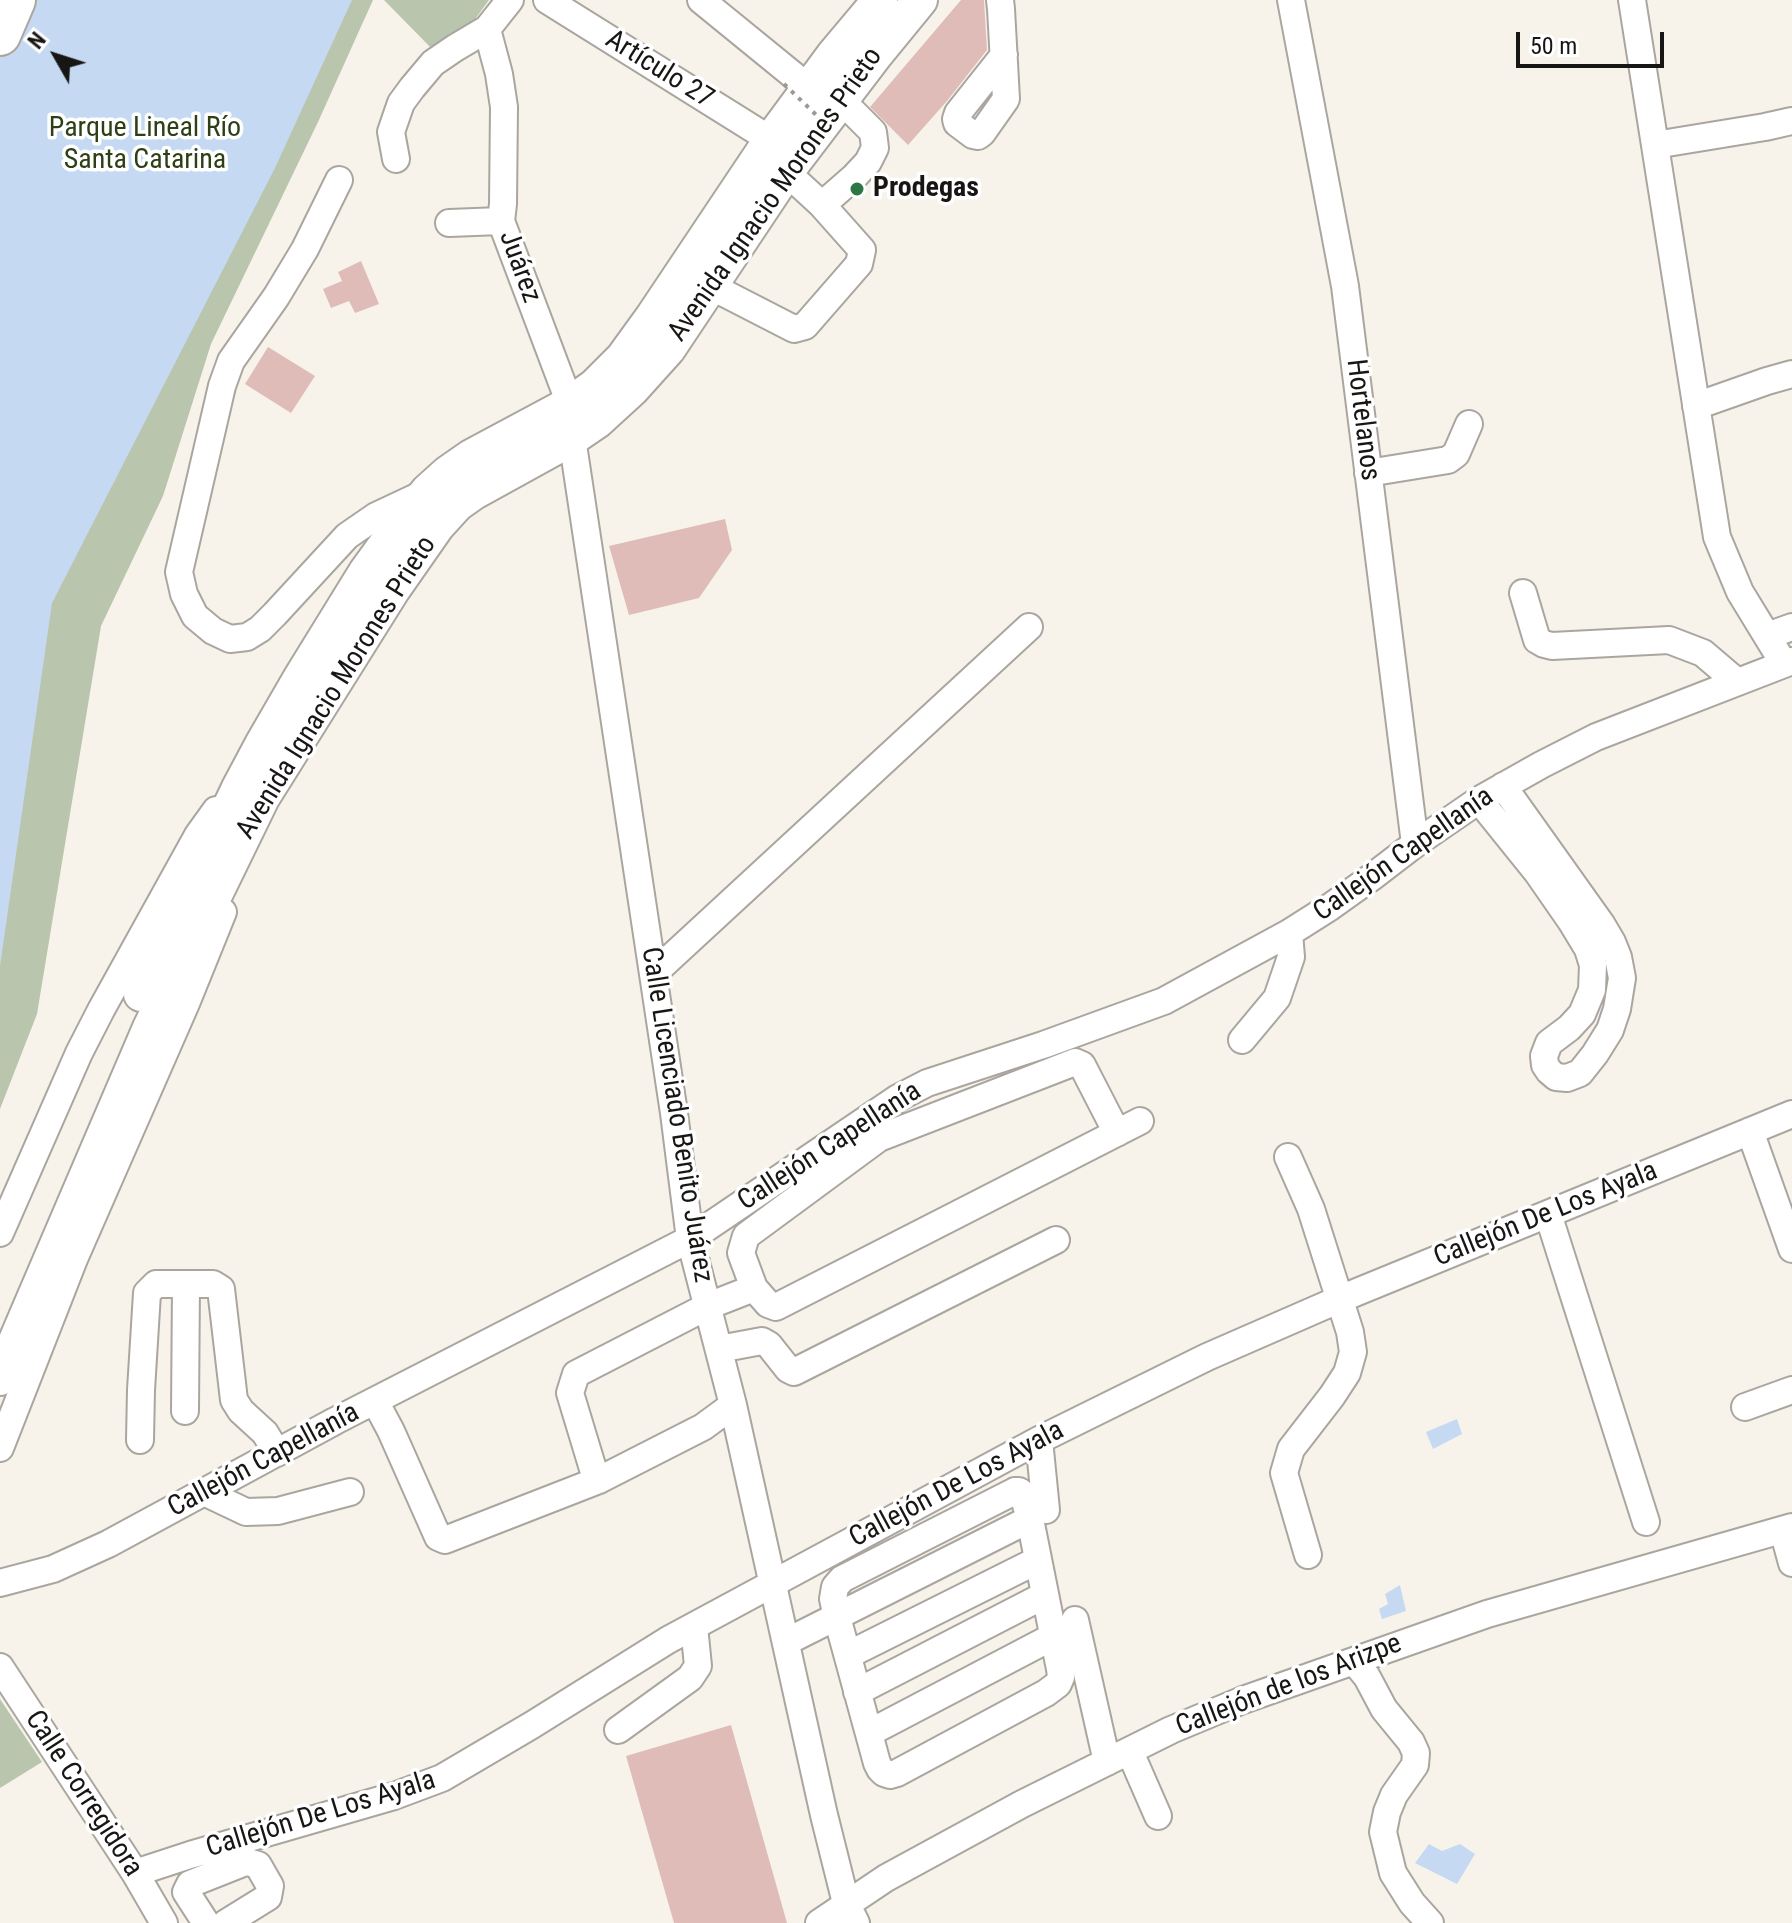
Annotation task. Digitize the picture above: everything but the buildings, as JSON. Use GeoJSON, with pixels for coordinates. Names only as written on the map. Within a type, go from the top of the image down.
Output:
{"type":"FeatureCollection","features":[{"type":"Feature","properties":{"kind":"highway"},"geometry":{"type":"LineString","coordinates":[[0,35],[15,0]]}},
{"type":"Feature","properties":{"kind":"main road","name":"Avenida Ignacio Morones Prieto"},"geometry":{"type":"LineString","coordinates":[[250,793],[437,526],[457,504],[597,421],[632,389],[668,349],[786,172],[838,116],[920,0]]}},
{"type":"Feature","properties":{"kind":"main road","name":"Avenida Ignacio Morones Prieto"},"geometry":{"type":"LineString","coordinates":[[0,1317],[250,793],[300,679],[366,572],[428,491],[448,473],[471,457],[570,404],[595,386],[623,358],[771,140],[797,86],[872,3]]}},
{"type":"Feature","properties":{"kind":"main road","name":"Avenida Ignacio Morones Prieto"},"geometry":{"type":"LineString","coordinates":[[6,1401],[140,1024]]}},
{"type":"Feature","properties":{"kind":"street"},"geometry":{"type":"LineString","coordinates":[[396,159],[391,132],[401,103],[433,63],[487,29],[510,0]]}},
{"type":"Feature","properties":{"kind":"street","name":"Artículo 27"},"geometry":{"type":"LineString","coordinates":[[547,0],[771,140]]}},
{"type":"Feature","properties":{"kind":"street"},"geometry":{"type":"LineString","coordinates":[[701,0],[797,86]]}},
{"type":"Feature","properties":{"kind":"street"},"geometry":{"type":"LineString","coordinates":[[1000,0],[1004,55]]}},
{"type":"Feature","properties":{"kind":"street","name":"Hortelanos"},"geometry":{"type":"LineString","coordinates":[[1291,0],[1345,286],[1415,844]]}},
{"type":"Feature","properties":{"kind":"street"},"geometry":{"type":"LineString","coordinates":[[1632,0],[1717,537],[1740,592],[1767,636],[1788,662]]}},
{"type":"Feature","properties":{"kind":"street","name":"Juárez"},"geometry":{"type":"LineString","coordinates":[[487,29],[504,107],[501,221],[570,404]]}},
{"type":"Feature","properties":{"kind":"street"},"geometry":{"type":"LineString","coordinates":[[822,205],[861,170],[875,148],[873,132],[838,116]]}},
{"type":"Feature","properties":{"kind":"street"},"geometry":{"type":"LineString","coordinates":[[1655,145],[1792,121]]}},
{"type":"Feature","properties":{"kind":"street"},"geometry":{"type":"LineString","coordinates":[[720,291],[794,329],[805,326],[859,264],[862,250],[822,205],[786,172]]}},
{"type":"Feature","properties":{"kind":"street"},"geometry":{"type":"LineString","coordinates":[[339,180],[305,249],[231,361],[222,386],[179,572],[184,594],[195,616],[213,631],[230,639],[247,637],[275,614],[347,536],[384,512],[428,491]]}},
{"type":"Feature","properties":{"kind":"street"},"geometry":{"type":"LineString","coordinates":[[449,223],[501,221]]}},
{"type":"Feature","properties":{"kind":"street"},"geometry":{"type":"LineString","coordinates":[[1696,406],[1792,374]]}},
{"type":"Feature","properties":{"kind":"street"},"geometry":{"type":"LineString","coordinates":[[1368,473],[1448,460],[1456,454],[1469,424]]}},
{"type":"Feature","properties":{"kind":"street","name":"Calle Licenciado Benito Juárez"},"geometry":{"type":"LineString","coordinates":[[572,438],[690,1239],[733,1405],[824,1815],[851,1913]]}},
{"type":"Feature","properties":{"kind":"street"},"geometry":{"type":"LineString","coordinates":[[1523,593],[1537,640],[1544,644],[1669,640],[1703,653],[1737,682]]}},
{"type":"Feature","properties":{"kind":"street"},"geometry":{"type":"LineString","coordinates":[[653,974],[1029,627]]}},
{"type":"Feature","properties":{"kind":"street"},"geometry":{"type":"LineString","coordinates":[[1767,636],[1792,627]]}},
{"type":"Feature","properties":{"kind":"street","name":"Callejón Capellanía"},"geometry":{"type":"LineString","coordinates":[[0,1583],[53,1569],[108,1544],[375,1401],[690,1239],[898,1098],[927,1083],[1164,1001],[1289,933],[1479,800],[1596,737],[1788,662]]}},
{"type":"Feature","properties":{"kind":"street"},"geometry":{"type":"LineString","coordinates":[[1479,800],[1536,854],[1612,942],[1618,957],[1622,978],[1610,1030],[1580,1073],[1567,1078],[1556,1077],[1549,1071],[1544,1056],[1549,1043],[1582,1014],[1592,990],[1593,965],[1588,949],[1536,854],[1503,786]]}},
{"type":"Feature","properties":{"kind":"street"},"geometry":{"type":"LineString","coordinates":[[0,1448],[6,1401],[74,1259],[187,1001],[244,861],[250,793]]}},
{"type":"Feature","properties":{"kind":"street","name":"Avenida Ignacio Morones Prieto"},"geometry":{"type":"LineString","coordinates":[[0,1233],[79,1053],[198,835],[213,814],[250,793]]}},
{"type":"Feature","properties":{"kind":"street"},"geometry":{"type":"LineString","coordinates":[[1242,1040],[1277,998],[1291,957],[1289,933]]}},
{"type":"Feature","properties":{"kind":"street"},"geometry":{"type":"LineString","coordinates":[[1117,1133],[1082,1065],[1075,1062],[879,1138],[746,1236],[741,1253],[754,1288],[768,1304],[776,1307],[1117,1133],[1140,1121]]}},
{"type":"Feature","properties":{"kind":"street","name":"Callejón De Los Ayala"},"geometry":{"type":"LineString","coordinates":[[135,1873],[394,1796],[442,1778],[668,1640],[1039,1440],[1207,1357],[1340,1299],[1792,1114]]}},
{"type":"Feature","properties":{"kind":"street"},"geometry":{"type":"LineString","coordinates":[[1750,1131],[1792,1249]]}},
{"type":"Feature","properties":{"kind":"street"},"geometry":{"type":"LineString","coordinates":[[1288,1157],[1311,1209],[1350,1332],[1353,1352],[1347,1373],[1291,1449],[1284,1473],[1308,1555]]}},
{"type":"Feature","properties":{"kind":"street"},"geometry":{"type":"LineString","coordinates":[[1548,1214],[1646,1522]]}},
{"type":"Feature","properties":{"kind":"street"},"geometry":{"type":"LineString","coordinates":[[719,1349],[762,1341],[794,1372],[1056,1240]]}},
{"type":"Feature","properties":{"kind":"street"},"geometry":{"type":"LineString","coordinates":[[140,1440],[147,1293],[156,1284],[213,1284],[221,1289],[234,1400],[241,1411],[265,1433],[277,1453]]}},
{"type":"Feature","properties":{"kind":"street"},"geometry":{"type":"LineString","coordinates":[[185,1411],[186,1284]]}},
{"type":"Feature","properties":{"kind":"street"},"geometry":{"type":"LineString","coordinates":[[599,1480],[570,1393],[576,1374],[708,1306],[754,1288]]}},
{"type":"Feature","properties":{"kind":"street"},"geometry":{"type":"LineString","coordinates":[[1745,1407],[1792,1390]]}},
{"type":"Feature","properties":{"kind":"street"},"geometry":{"type":"LineString","coordinates":[[375,1401],[438,1537],[445,1540],[599,1480],[703,1427],[733,1405]]}},
{"type":"Feature","properties":{"kind":"street"},"geometry":{"type":"LineString","coordinates":[[1039,1440],[1038,1560],[1045,1595],[1064,1628],[1118,1757],[1158,1816]]}},
{"type":"Feature","properties":{"kind":"street"},"geometry":{"type":"LineString","coordinates":[[206,1493],[246,1512],[278,1511],[350,1492]]}},
{"type":"Feature","properties":{"kind":"street"},"geometry":{"type":"LineString","coordinates":[[786,1642],[1038,1515]]}},
{"type":"Feature","properties":{"kind":"street"},"geometry":{"type":"LineString","coordinates":[[1787,1528],[1792,1563]]}},
{"type":"Feature","properties":{"kind":"street","name":"Callejón de los Arizpe"},"geometry":{"type":"LineString","coordinates":[[819,1923],[851,1913],[886,1878],[1022,1804],[1171,1730],[1243,1700],[1487,1614],[1787,1528]]}},
{"type":"Feature","properties":{"kind":"street"},"geometry":{"type":"LineString","coordinates":[[848,1655],[1038,1560]]}},
{"type":"Feature","properties":{"kind":"street"},"geometry":{"type":"LineString","coordinates":[[857,1692],[1045,1595]]}},
{"type":"Feature","properties":{"kind":"street"},"geometry":{"type":"LineString","coordinates":[[837,1617],[880,1769],[890,1775],[1053,1689],[1061,1677],[1064,1628]]}},
{"type":"Feature","properties":{"kind":"street"},"geometry":{"type":"LineString","coordinates":[[618,1730],[690,1678],[698,1666],[694,1626]]}},
{"type":"Feature","properties":{"kind":"street"},"geometry":{"type":"LineString","coordinates":[[869,1733],[1064,1628]]}},
{"type":"Feature","properties":{"kind":"street"},"geometry":{"type":"LineString","coordinates":[[1354,1661],[1416,1753],[1415,1765],[1394,1795],[1383,1832],[1393,1873],[1412,1903],[1430,1923]]}},
{"type":"Feature","properties":{"kind":"street","name":"Calle Corregidora"},"geometry":{"type":"LineString","coordinates":[[0,1667],[135,1873],[164,1923]]}},
{"type":"Feature","properties":{"kind":"street"},"geometry":{"type":"LineString","coordinates":[[206,1923],[186,1892],[190,1884],[243,1863],[258,1865],[270,1886],[268,1897],[226,1923]]}},
{"type":"Feature","properties":{"kind":"path"},"geometry":{"type":"LineString","coordinates":[[797,86],[838,116]]}},
{"type":"Feature","properties":{"kind":"green space","name":"Parque Lineal Río Santa Catarina"},"geometry":{"type":"Polygon","coordinates":[[[0,0],[373,0],[211,344],[163,496],[101,626],[37,1014],[0,1109],[0,0]]]}},
{"type":"Feature","properties":{"kind":"green space"},"geometry":{"type":"Polygon","coordinates":[[[384,0],[489,0],[473,22],[434,51],[384,0]]]}},
{"type":"Feature","properties":{"kind":"green space"},"geometry":{"type":"Polygon","coordinates":[[[0,1699],[42,1762],[0,1788],[0,1699]]]}},
{"type":"Feature","properties":{"kind":"water","name":"Parque Lineal Río Santa Catarina"},"geometry":{"type":"Polygon","coordinates":[[[18,0],[352,0],[275,168],[52,603],[0,966],[0,36],[18,0]]]}},
{"type":"Feature","properties":{"kind":"water"},"geometry":{"type":"Polygon","coordinates":[[[1457,1419],[1462,1434],[1433,1449],[1426,1432],[1457,1419]]]}},
{"type":"Feature","properties":{"kind":"water"},"geometry":{"type":"Polygon","coordinates":[[[1400,1585],[1406,1611],[1382,1619],[1379,1609],[1388,1604],[1385,1594],[1400,1585]]]}},
{"type":"Feature","properties":{"kind":"water"},"geometry":{"type":"Polygon","coordinates":[[[1429,1844],[1442,1851],[1460,1844],[1475,1854],[1457,1884],[1415,1863],[1429,1844]]]}},
{"type":"Feature","properties":{"kind":"place","name":"Prodegas"},"geometry":{"type":"Point","coordinates":[857,189]}}]}
